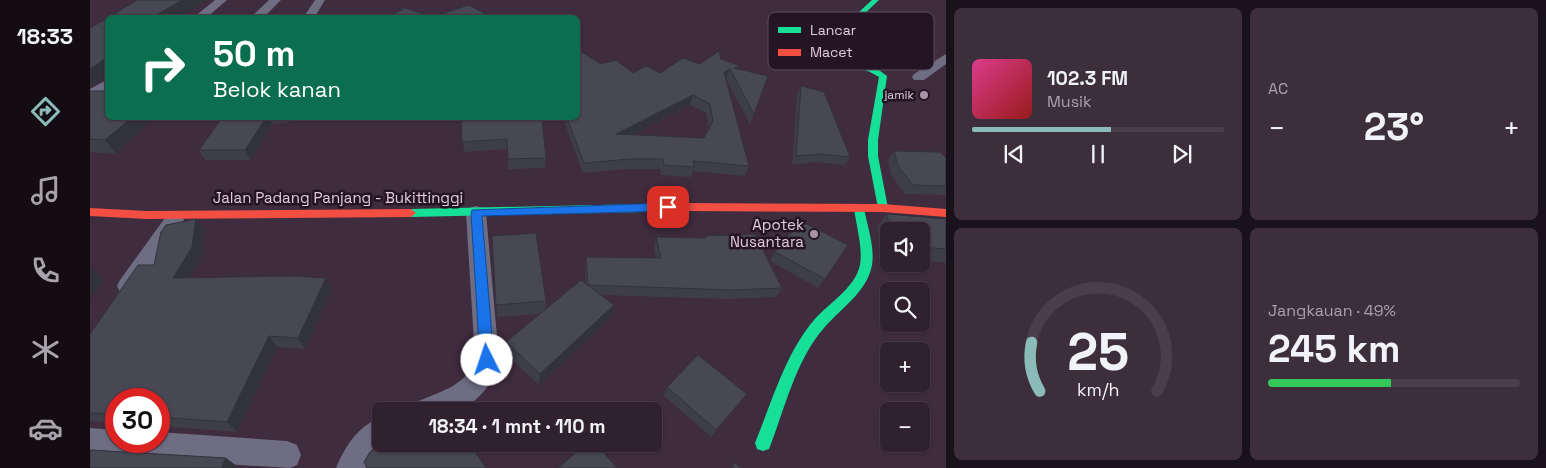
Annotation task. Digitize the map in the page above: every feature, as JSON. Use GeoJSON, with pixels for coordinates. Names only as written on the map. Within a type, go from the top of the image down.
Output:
{"type":"FeatureCollection","features":[{"type":"Feature","properties":{"kind":"main road"},"geometry":{"type":"LineString","coordinates":[[863,12],[876,0]]}},
{"type":"Feature","properties":{"kind":"main road"},"geometry":{"type":"LineString","coordinates":[[873,70],[883,76],[873,140],[873,156],[883,208]]}},
{"type":"Feature","properties":{"kind":"main road","name":"Jalan Padang Panjang - Bukittinggi"},"geometry":{"type":"LineString","coordinates":[[90,212],[178,214],[476,213],[668,207],[883,208],[946,213]]}},
{"type":"Feature","properties":{"kind":"main road"},"geometry":{"type":"LineString","coordinates":[[763,443],[803,347],[818,326],[853,289],[862,276],[866,264],[859,208]]}},
{"type":"Feature","properties":{"kind":"street"},"geometry":{"type":"LineString","coordinates":[[202,15],[222,0]]}},
{"type":"Feature","properties":{"kind":"street"},"geometry":{"type":"LineString","coordinates":[[258,15],[276,0]]}},
{"type":"Feature","properties":{"kind":"street"},"geometry":{"type":"LineString","coordinates":[[310,15],[320,0]]}},
{"type":"Feature","properties":{"kind":"street"},"geometry":{"type":"LineString","coordinates":[[934,66],[946,58]]}},
{"type":"Feature","properties":{"kind":"street"},"geometry":{"type":"LineString","coordinates":[[919,77],[929,70]]}},
{"type":"Feature","properties":{"kind":"street"},"geometry":{"type":"LineString","coordinates":[[90,96],[105,85]]}},
{"type":"Feature","properties":{"kind":"street"},"geometry":{"type":"LineString","coordinates":[[446,402],[469,392],[479,382],[485,370],[487,360],[476,213]]}},
{"type":"Feature","properties":{"kind":"street"},"geometry":{"type":"LineString","coordinates":[[118,301],[178,214]]}},
{"type":"Feature","properties":{"kind":"street"},"geometry":{"type":"LineString","coordinates":[[351,468],[358,452],[372,437]]}},
{"type":"Feature","properties":{"kind":"street"},"geometry":{"type":"LineString","coordinates":[[90,442],[286,455]]}},
{"type":"Feature","properties":{"kind":"building"},"geometry":{"type":"Polygon","coordinates":[[[137,0],[183,0],[156,15],[113,15],[137,0]]]}},
{"type":"Feature","properties":{"kind":"building"},"geometry":{"type":"Polygon","coordinates":[[[468,5],[488,15],[439,15],[468,5]]]}},
{"type":"Feature","properties":{"kind":"building"},"geometry":{"type":"Polygon","coordinates":[[[405,8],[427,15],[391,15],[405,8]]]}},
{"type":"Feature","properties":{"kind":"building"},"geometry":{"type":"Polygon","coordinates":[[[105,20],[105,59],[90,69],[90,28],[105,20]]]}},
{"type":"Feature","properties":{"kind":"building"},"geometry":{"type":"Polygon","coordinates":[[[580,51],[601,64],[616,60],[633,73],[646,66],[660,73],[683,58],[700,64],[719,51],[721,59],[740,66],[734,68],[768,76],[754,114],[730,69],[724,72],[749,166],[693,161],[695,167],[664,165],[663,159],[629,159],[584,163],[568,120],[580,120],[580,51]],[[693,95],[616,134],[704,138],[713,121],[710,104],[693,95]]]}},
{"type":"Feature","properties":{"kind":"building"},"geometry":{"type":"Polygon","coordinates":[[[801,86],[824,92],[850,157],[820,154],[796,156],[801,86]]]}},
{"type":"Feature","properties":{"kind":"building"},"geometry":{"type":"Polygon","coordinates":[[[90,91],[105,91],[105,120],[129,120],[105,140],[90,139],[90,91]]]}},
{"type":"Feature","properties":{"kind":"building"},"geometry":{"type":"Polygon","coordinates":[[[221,120],[265,120],[245,150],[199,150],[221,120]]]}},
{"type":"Feature","properties":{"kind":"building"},"geometry":{"type":"Polygon","coordinates":[[[461,120],[542,120],[546,158],[508,159],[507,139],[462,142],[461,120]]]}},
{"type":"Feature","properties":{"kind":"building"},"geometry":{"type":"Polygon","coordinates":[[[894,151],[940,152],[946,158],[946,186],[913,185],[898,166],[894,151]]]}},
{"type":"Feature","properties":{"kind":"building"},"geometry":{"type":"Polygon","coordinates":[[[887,214],[946,219],[946,249],[930,248],[930,222],[888,222],[887,214]]]}},
{"type":"Feature","properties":{"kind":"building"},"geometry":{"type":"Polygon","coordinates":[[[196,219],[192,247],[173,278],[291,276],[326,278],[298,338],[269,336],[227,422],[170,418],[170,388],[105,388],[105,414],[90,413],[90,334],[138,265],[154,265],[161,232],[166,225],[196,219]]]}},
{"type":"Feature","properties":{"kind":"building"},"geometry":{"type":"Polygon","coordinates":[[[801,221],[848,245],[825,279],[775,252],[801,221]]]}},
{"type":"Feature","properties":{"kind":"building"},"geometry":{"type":"Polygon","coordinates":[[[536,233],[546,301],[496,305],[492,236],[536,233]]]}},
{"type":"Feature","properties":{"kind":"building"},"geometry":{"type":"Polygon","coordinates":[[[755,234],[782,288],[731,290],[588,285],[586,257],[661,258],[656,237],[706,238],[705,236],[755,234]]]}},
{"type":"Feature","properties":{"kind":"building"},"geometry":{"type":"Polygon","coordinates":[[[581,280],[614,305],[540,374],[506,342],[581,280]]]}},
{"type":"Feature","properties":{"kind":"building"},"geometry":{"type":"Polygon","coordinates":[[[698,355],[747,394],[716,430],[667,387],[698,355]]]}},
{"type":"Feature","properties":{"kind":"building"},"geometry":{"type":"Polygon","coordinates":[[[90,450],[105,451],[105,453],[226,458],[221,468],[90,468],[90,450]]]}},
{"type":"Feature","properties":{"kind":"building"},"geometry":{"type":"Polygon","coordinates":[[[372,450],[372,452],[475,452],[486,468],[367,468],[364,462],[372,450]]]}},
{"type":"Feature","properties":{"kind":"building"},"geometry":{"type":"Polygon","coordinates":[[[577,452],[603,452],[617,468],[558,468],[577,452]]]}},
{"type":"Feature","properties":{"kind":"building"},"geometry":{"type":"Polygon","coordinates":[[[735,463],[741,468],[731,468],[735,463]]]}},
{"type":"Feature","properties":{"kind":"traffic: fast"},"geometry":{"type":"LineString","coordinates":[[863,12],[876,0]]}},
{"type":"Feature","properties":{"kind":"traffic: fast"},"geometry":{"type":"LineString","coordinates":[[873,70],[883,76],[873,140],[873,156],[883,208]]}},
{"type":"Feature","properties":{"kind":"traffic: fast"},"geometry":{"type":"LineString","coordinates":[[411,213],[686,207]]}},
{"type":"Feature","properties":{"kind":"traffic: fast"},"geometry":{"type":"LineString","coordinates":[[763,443],[794,366],[809,337],[824,318],[853,290],[863,274],[866,265],[866,253],[859,208]]}},
{"type":"Feature","properties":{"kind":"traffic: jam"},"geometry":{"type":"LineString","coordinates":[[686,207],[883,208],[946,213]]}},
{"type":"Feature","properties":{"kind":"traffic: jam"},"geometry":{"type":"LineString","coordinates":[[90,212],[147,215],[411,213]]}},
{"type":"Feature","properties":{"kind":"place","name":"jamik"},"geometry":{"type":"Point","coordinates":[924,95]}},
{"type":"Feature","properties":{"kind":"place","name":"Apotek Nusantara"},"geometry":{"type":"Point","coordinates":[814,234]}},
{"type":"Feature","properties":{"kind":"route"},"geometry":{"type":"LineString","coordinates":[[487,360],[476,213],[668,207]]}}]}
